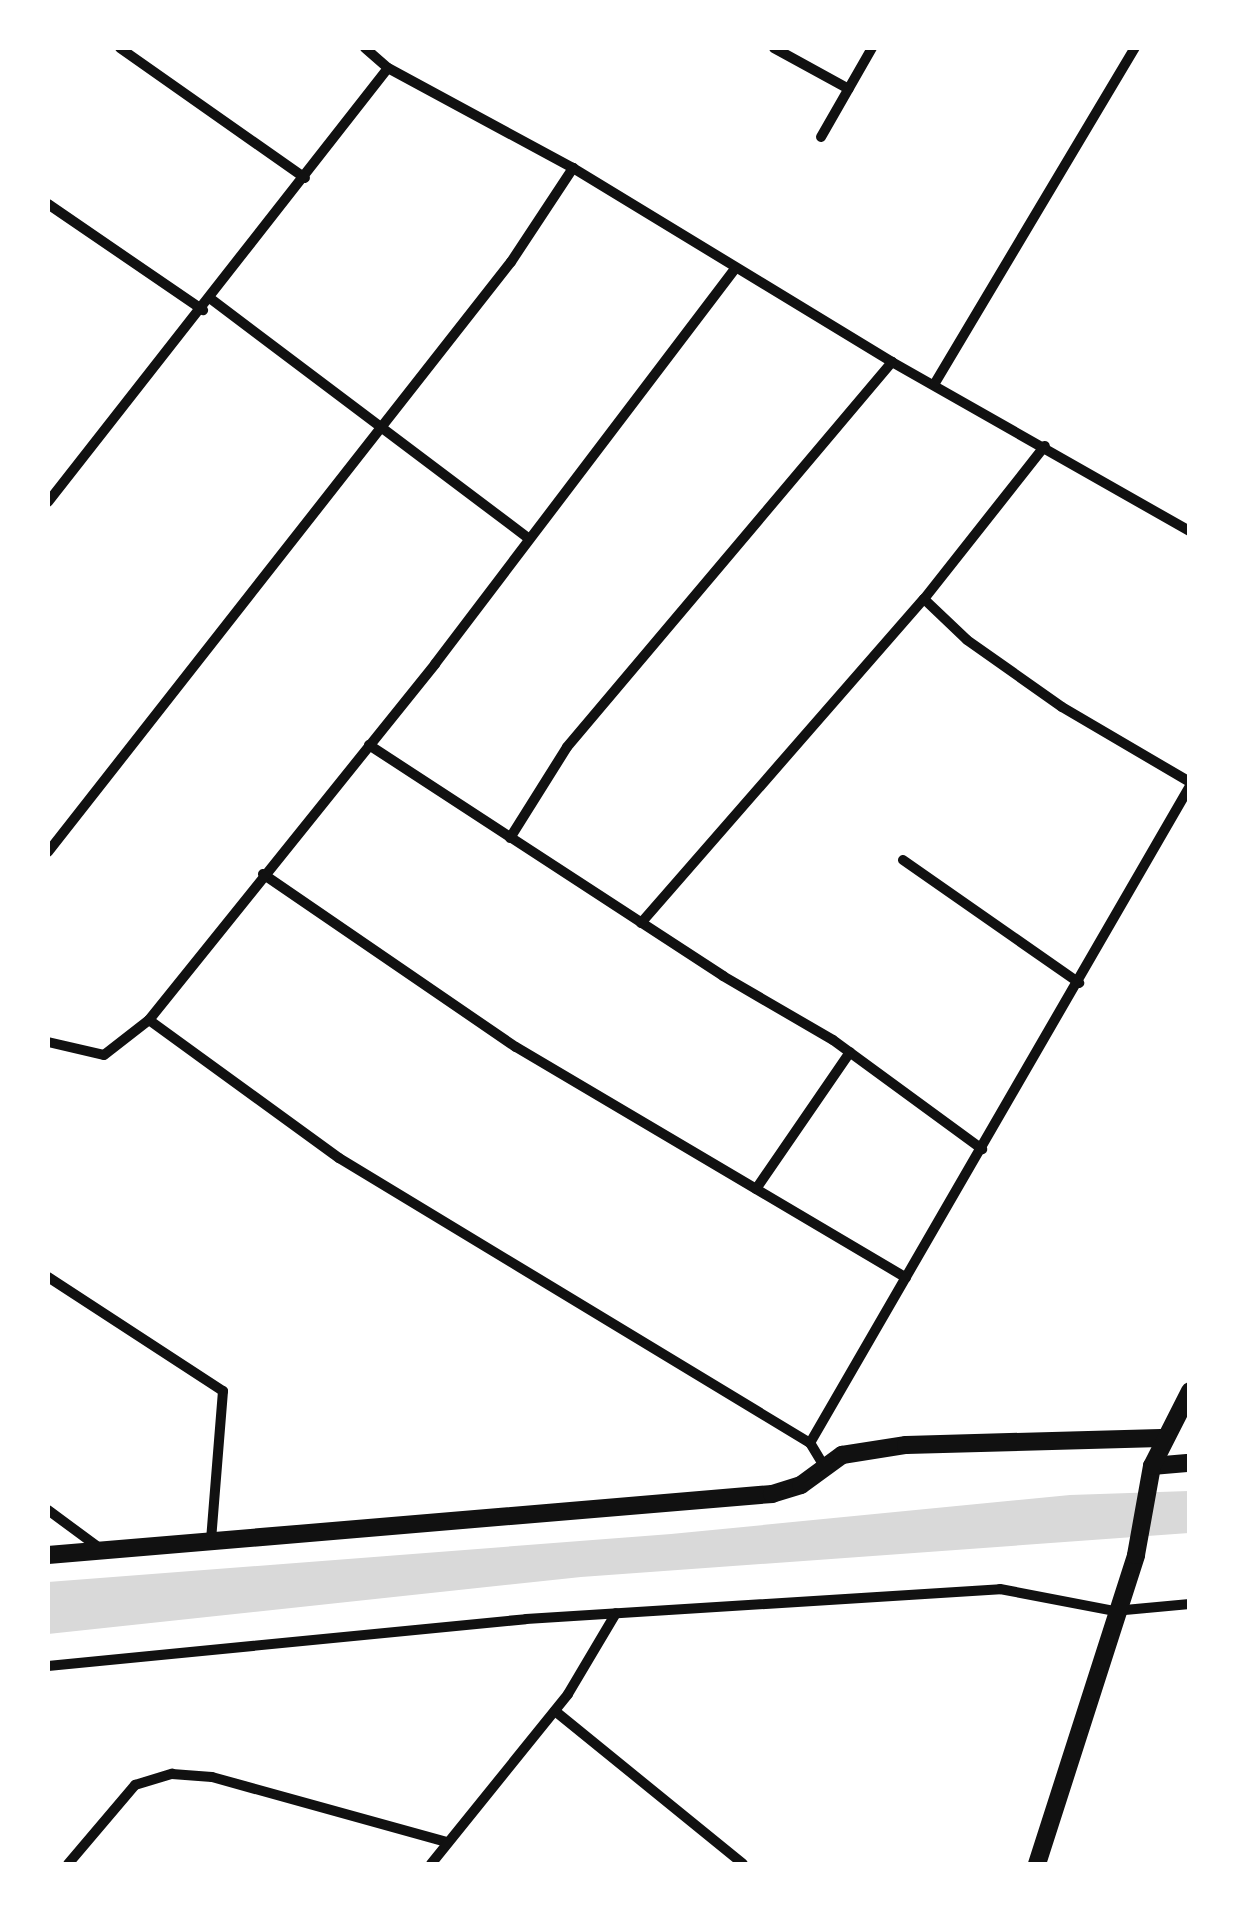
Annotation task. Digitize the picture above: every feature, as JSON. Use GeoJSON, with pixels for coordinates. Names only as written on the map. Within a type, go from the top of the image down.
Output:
{"type":"FeatureCollection","features":[{"type":"Feature","properties":{"kind":"street"},"geometry":{"type":"LineString","coordinates":[[120,48],[305,178]]}},
{"type":"Feature","properties":{"kind":"street"},"geometry":{"type":"LineString","coordinates":[[365,48],[388,68],[573,168],[892,362],[1190,531]]}},
{"type":"Feature","properties":{"kind":"street"},"geometry":{"type":"LineString","coordinates":[[774,48],[849,89]]}},
{"type":"Feature","properties":{"kind":"street"},"geometry":{"type":"LineString","coordinates":[[822,137],[872,48]]}},
{"type":"Feature","properties":{"kind":"street"},"geometry":{"type":"LineString","coordinates":[[935,383],[1135,48]]}},
{"type":"Feature","properties":{"kind":"street"},"geometry":{"type":"LineString","coordinates":[[48,502],[211,299],[388,68]]}},
{"type":"Feature","properties":{"kind":"street"},"geometry":{"type":"LineString","coordinates":[[48,852],[511,262],[573,168]]}},
{"type":"Feature","properties":{"kind":"street"},"geometry":{"type":"LineString","coordinates":[[48,204],[202,310]]}},
{"type":"Feature","properties":{"kind":"street"},"geometry":{"type":"LineString","coordinates":[[48,1042],[104,1055],[150,1020],[369,745],[736,268]]}},
{"type":"Feature","properties":{"kind":"street"},"geometry":{"type":"LineString","coordinates":[[211,299],[528,538]]}},
{"type":"Feature","properties":{"kind":"street"},"geometry":{"type":"LineString","coordinates":[[510,838],[579,732],[892,362]]}},
{"type":"Feature","properties":{"kind":"street"},"geometry":{"type":"LineString","coordinates":[[641,923],[924,599],[1045,446]]}},
{"type":"Feature","properties":{"kind":"street"},"geometry":{"type":"LineString","coordinates":[[810,1442],[1079,983],[1190,784],[1046,696],[967,640],[924,599]]}},
{"type":"Feature","properties":{"kind":"street"},"geometry":{"type":"LineString","coordinates":[[369,745],[641,923],[850,1052],[982,1149]]}},
{"type":"Feature","properties":{"kind":"street"},"geometry":{"type":"LineString","coordinates":[[903,860],[1079,983]]}},
{"type":"Feature","properties":{"kind":"street"},"geometry":{"type":"LineString","coordinates":[[263,874],[516,1048],[906,1278]]}},
{"type":"Feature","properties":{"kind":"street"},"geometry":{"type":"LineString","coordinates":[[150,1020],[338,1158],[810,1442],[824,1466]]}},
{"type":"Feature","properties":{"kind":"street"},"geometry":{"type":"LineString","coordinates":[[756,1189],[850,1052]]}},
{"type":"Feature","properties":{"kind":"street"},"geometry":{"type":"LineString","coordinates":[[48,1277],[223,1391],[212,1541]]}},
{"type":"Feature","properties":{"kind":"street"},"geometry":{"type":"LineString","coordinates":[[1038,1864],[1114,1611],[1136,1556],[1150,1475],[1162,1438],[1190,1391]]}},
{"type":"Feature","properties":{"kind":"street"},"geometry":{"type":"LineString","coordinates":[[48,1555],[772,1494],[802,1485],[842,1456],[906,1445],[1162,1438]]}},
{"type":"Feature","properties":{"kind":"street"},"geometry":{"type":"LineString","coordinates":[[1150,1475],[1190,1463]]}},
{"type":"Feature","properties":{"kind":"street"},"geometry":{"type":"LineString","coordinates":[[48,1510],[102,1550]]}},
{"type":"Feature","properties":{"kind":"street"},"geometry":{"type":"LineString","coordinates":[[48,1666],[616,1613],[1000,1589],[1114,1611],[1190,1604]]}},
{"type":"Feature","properties":{"kind":"street"},"geometry":{"type":"LineString","coordinates":[[431,1864],[555,1712],[616,1613]]}},
{"type":"Feature","properties":{"kind":"street"},"geometry":{"type":"LineString","coordinates":[[555,1712],[743,1864]]}},
{"type":"Feature","properties":{"kind":"street"},"geometry":{"type":"LineString","coordinates":[[68,1864],[135,1785],[172,1774],[212,1777],[446,1842]]}},
{"type":"Feature","properties":{"kind":"shaded area"},"geometry":{"type":"Polygon","coordinates":[[[1189,1491],[1189,1533],[581,1577],[48,1634],[48,1582],[671,1534],[1070,1495],[1189,1491]]]}}]}
